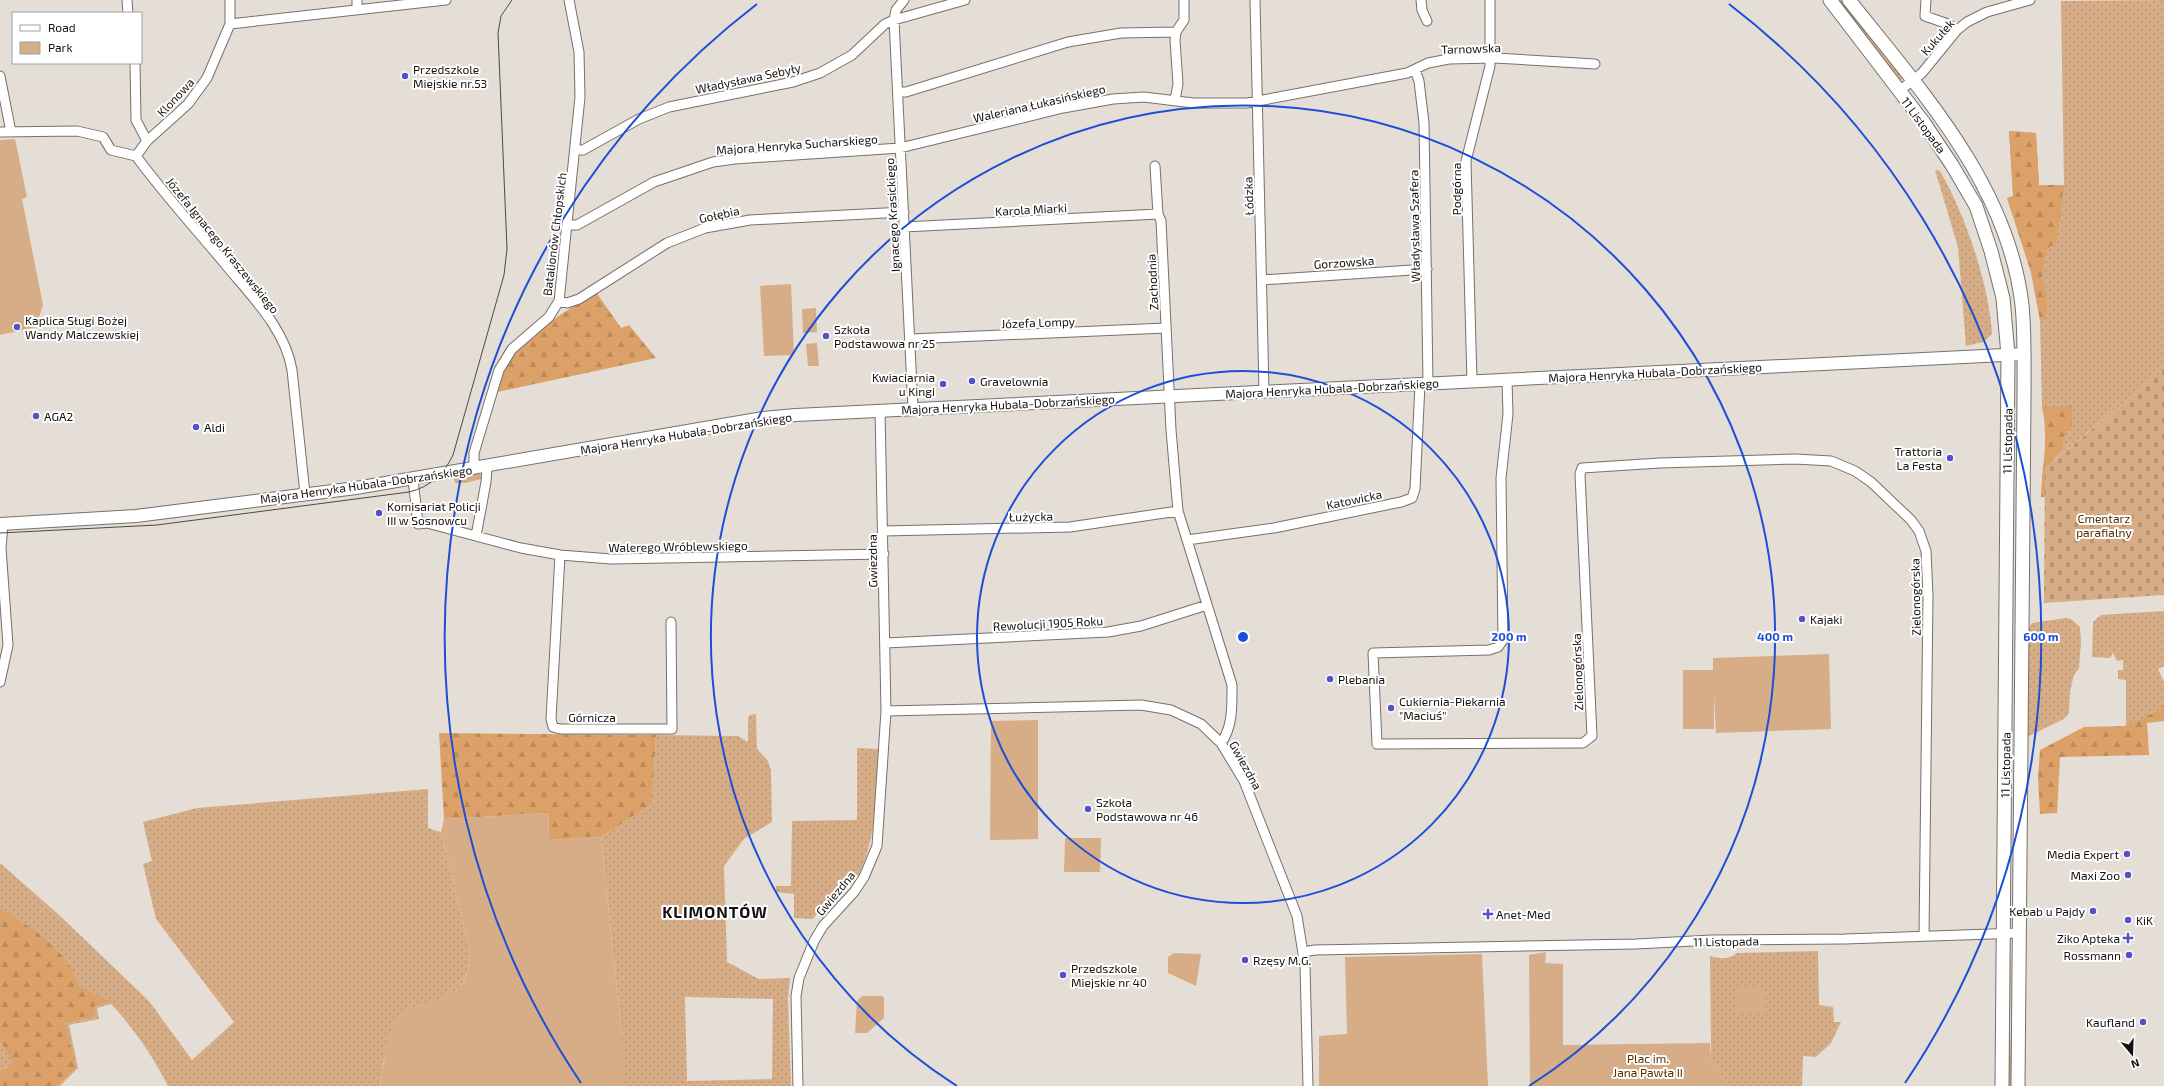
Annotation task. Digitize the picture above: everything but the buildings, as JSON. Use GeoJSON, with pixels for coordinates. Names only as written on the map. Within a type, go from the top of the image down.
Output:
{"type":"FeatureCollection","features":[{"type":"Feature","properties":{"kind":"main road","name":"11 Listopada"},"geometry":{"type":"LineString","coordinates":[[1830,0],[1899,91],[1952,165],[1982,218],[2002,298],[2008,355],[2006,750],[2002,1086]]}},
{"type":"Feature","properties":{"kind":"main road","name":"11 Listopada"},"geometry":{"type":"LineString","coordinates":[[1849,0],[1912,80],[1967,157],[1989,196],[2000,222],[2012,260],[2021,303],[2024,354],[2018,1086]]}},
{"type":"Feature","properties":{"kind":"main road"},"geometry":{"type":"LineString","coordinates":[[2007,537],[2023,538]]}},
{"type":"Feature","properties":{"kind":"main road"},"geometry":{"type":"LineString","coordinates":[[2007,616],[2022,616]]}},
{"type":"Feature","properties":{"kind":"main road"},"geometry":{"type":"LineString","coordinates":[[2006,750],[2020,750]]}},
{"type":"Feature","properties":{"kind":"street"},"geometry":{"type":"LineString","coordinates":[[127,0],[128,12]]}},
{"type":"Feature","properties":{"kind":"street","name":"Klonowa"},"geometry":{"type":"LineString","coordinates":[[136,156],[148,141],[188,104],[199,92],[208,78],[230,24],[230,0]]}},
{"type":"Feature","properties":{"kind":"street"},"geometry":{"type":"LineString","coordinates":[[357,0],[357,10]]}},
{"type":"Feature","properties":{"kind":"street"},"geometry":{"type":"LineString","coordinates":[[230,24],[446,0]]}},
{"type":"Feature","properties":{"kind":"street","name":"Batalionów Chłopskich"},"geometry":{"type":"LineString","coordinates":[[474,469],[474,453],[499,370],[512,349],[549,317],[559,301],[576,150],[580,97],[580,60],[569,0]]}},
{"type":"Feature","properties":{"kind":"street"},"geometry":{"type":"LineString","coordinates":[[904,0],[896,10],[894,20],[965,0]]}},
{"type":"Feature","properties":{"kind":"street"},"geometry":{"type":"LineString","coordinates":[[1176,100],[1178,84],[1176,32],[1184,20],[1184,0]]}},
{"type":"Feature","properties":{"kind":"street","name":"Łódzka"},"geometry":{"type":"LineString","coordinates":[[1255,0],[1264,391]]}},
{"type":"Feature","properties":{"kind":"street"},"geometry":{"type":"LineString","coordinates":[[1421,0],[1422,10],[1427,21]]}},
{"type":"Feature","properties":{"kind":"street","name":"Podgórna"},"geometry":{"type":"LineString","coordinates":[[1472,381],[1466,161],[1487,80],[1491,58],[1490,0]]}},
{"type":"Feature","properties":{"kind":"street"},"geometry":{"type":"LineString","coordinates":[[1926,0],[1925,16],[1948,24],[1957,30]]}},
{"type":"Feature","properties":{"kind":"street","name":"Kukułek"},"geometry":{"type":"LineString","coordinates":[[1899,91],[1922,73],[1957,30],[1980,16],[2017,2],[2030,0]]}},
{"type":"Feature","properties":{"kind":"street","name":"Władysława Sebyły"},"geometry":{"type":"LineString","coordinates":[[576,150],[584,150],[639,119],[669,107],[807,78],[836,65],[852,55],[885,24],[894,20]]}},
{"type":"Feature","properties":{"kind":"street","name":"Ignacego Krasickiego"},"geometry":{"type":"LineString","coordinates":[[894,20],[913,408]]}},
{"type":"Feature","properties":{"kind":"street"},"geometry":{"type":"LineString","coordinates":[[898,92],[906,92],[1068,42],[1121,33],[1176,32]]}},
{"type":"Feature","properties":{"kind":"street","name":"Tarnowska"},"geometry":{"type":"LineString","coordinates":[[1257,100],[1415,70],[1428,64],[1449,59],[1491,58],[1595,64]]}},
{"type":"Feature","properties":{"kind":"street"},"geometry":{"type":"LineString","coordinates":[[135,64],[136,120],[148,141]]}},
{"type":"Feature","properties":{"kind":"street","name":"Władysława Szafera"},"geometry":{"type":"LineString","coordinates":[[1415,70],[1419,81],[1424,123],[1426,269],[1424,383]]}},
{"type":"Feature","properties":{"kind":"street"},"geometry":{"type":"LineString","coordinates":[[0,76],[11,132]]}},
{"type":"Feature","properties":{"kind":"street","name":"Waleriana Łukasińskiego"},"geometry":{"type":"LineString","coordinates":[[900,148],[1077,105],[1128,98],[1144,97],[1212,104],[1257,100]]}},
{"type":"Feature","properties":{"kind":"street"},"geometry":{"type":"LineString","coordinates":[[0,132],[85,132],[103,137],[111,150],[136,156]]}},
{"type":"Feature","properties":{"kind":"street","name":"Majora Henryka Sucharskiego"},"geometry":{"type":"LineString","coordinates":[[567,225],[577,225],[654,182],[713,162],[735,158],[900,148]]}},
{"type":"Feature","properties":{"kind":"street","name":"Józefa Ignacego Kraszewskiego"},"geometry":{"type":"LineString","coordinates":[[136,156],[238,280],[283,339],[288,350],[292,370],[305,494]]}},
{"type":"Feature","properties":{"kind":"street","name":"Zachodnia"},"geometry":{"type":"LineString","coordinates":[[1155,166],[1158,214],[1161,221],[1166,328],[1178,512],[1232,685],[1231,716],[1228,730],[1221,743]]}},
{"type":"Feature","properties":{"kind":"street","name":"Gołębia"},"geometry":{"type":"LineString","coordinates":[[559,301],[567,303],[579,299],[667,243],[705,228],[750,220],[904,212]]}},
{"type":"Feature","properties":{"kind":"street","name":"Karola Miarki"},"geometry":{"type":"LineString","coordinates":[[904,227],[1158,214]]}},
{"type":"Feature","properties":{"kind":"street","name":"Gorzowska"},"geometry":{"type":"LineString","coordinates":[[1262,280],[1426,269]]}},
{"type":"Feature","properties":{"kind":"street","name":"Józefa Lompy"},"geometry":{"type":"LineString","coordinates":[[910,339],[1166,328]]}},
{"type":"Feature","properties":{"kind":"street","name":"Majora Henryka Hubala-Dobrzańskiego"},"geometry":{"type":"LineString","coordinates":[[1,524],[136,516],[413,479],[763,418],[913,408],[2024,354]]}},
{"type":"Feature","properties":{"kind":"street","name":"Zielonogórska"},"geometry":{"type":"LineString","coordinates":[[1507,380],[1508,414],[1501,478],[1503,640],[1498,647],[1489,650],[1373,653],[1377,744],[1583,743],[1592,736],[1580,474],[1582,468],[1660,463],[1788,459],[1832,461],[1855,471],[1884,494],[1911,520],[1919,530],[1926,551],[1928,573],[1924,936]]}},
{"type":"Feature","properties":{"kind":"street","name":"Katowicka"},"geometry":{"type":"LineString","coordinates":[[1187,540],[1274,528],[1401,502],[1412,498],[1415,489],[1424,383]]}},
{"type":"Feature","properties":{"kind":"street","name":"Gwiezdna"},"geometry":{"type":"LineString","coordinates":[[798,1086],[796,1002],[798,978],[814,941],[823,926],[854,892],[864,877],[877,846],[886,711],[884,531],[880,410]]}},
{"type":"Feature","properties":{"kind":"street"},"geometry":{"type":"LineString","coordinates":[[476,536],[486,482],[487,467]]}},
{"type":"Feature","properties":{"kind":"street","name":"Walerego Wróblewskiego"},"geometry":{"type":"LineString","coordinates":[[413,479],[418,524],[427,524],[521,548],[560,555],[611,559],[884,554]]}},
{"type":"Feature","properties":{"kind":"street","name":"Łużycka"},"geometry":{"type":"LineString","coordinates":[[884,531],[1070,527],[1178,512]]}},
{"type":"Feature","properties":{"kind":"street"},"geometry":{"type":"LineString","coordinates":[[0,682],[8,645],[1,548],[1,524]]}},
{"type":"Feature","properties":{"kind":"street","name":"Górnicza"},"geometry":{"type":"LineString","coordinates":[[560,555],[551,719],[553,727],[560,729],[672,729],[671,622]]}},
{"type":"Feature","properties":{"kind":"street","name":"Rewolucji 1905 Roku"},"geometry":{"type":"LineString","coordinates":[[886,643],[1108,632],[1141,626],[1207,605]]}},
{"type":"Feature","properties":{"kind":"street","name":"Gwiezdna"},"geometry":{"type":"LineString","coordinates":[[886,711],[1108,705],[1156,706],[1171,710],[1201,724],[1221,743],[1244,781],[1271,846],[1297,916],[1303,952],[1307,1009],[1308,1086]]}},
{"type":"Feature","properties":{"kind":"street","name":"11 Listopada"},"geometry":{"type":"LineString","coordinates":[[1303,952],[1315,950],[2003,934],[2020,932]]}},
{"type":"Feature","properties":{"kind":"green space"},"geometry":{"type":"Polygon","coordinates":[[[1835,0],[1843,0],[1903,78],[1899,82],[1835,0]]]}},
{"type":"Feature","properties":{"kind":"green space"},"geometry":{"type":"Polygon","coordinates":[[[2164,0],[2164,370],[2042,470],[2045,458],[2046,424],[2042,407],[2040,320],[2031,272],[2007,198],[2013,196],[2009,131],[2036,133],[2039,185],[2064,185],[2061,1],[2164,0]]]}},
{"type":"Feature","properties":{"kind":"green space"},"geometry":{"type":"Polygon","coordinates":[[[2009,131],[2036,133],[2039,185],[2064,185],[2057,241],[2046,250],[2042,277],[2047,298],[2047,312],[2044,319],[2040,320],[2031,272],[2007,198],[2013,196],[2009,131]]]}},
{"type":"Feature","properties":{"kind":"green space"},"geometry":{"type":"Polygon","coordinates":[[[15,139],[27,197],[22,199],[43,305],[36,327],[0,335],[0,140],[15,139]]]}},
{"type":"Feature","properties":{"kind":"green space"},"geometry":{"type":"Polygon","coordinates":[[[1935,170],[1940,171],[1967,228],[1981,272],[1990,314],[1992,334],[1983,342],[1966,346],[1958,247],[1935,170]]]}},
{"type":"Feature","properties":{"kind":"green space"},"geometry":{"type":"Polygon","coordinates":[[[791,284],[794,355],[764,356],[760,286],[791,284]]]}},
{"type":"Feature","properties":{"kind":"green space"},"geometry":{"type":"Polygon","coordinates":[[[596,292],[621,328],[629,325],[656,358],[497,392],[501,376],[509,361],[521,347],[535,334],[567,310],[596,292]]]}},
{"type":"Feature","properties":{"kind":"green space"},"geometry":{"type":"Polygon","coordinates":[[[816,308],[817,332],[803,333],[802,309],[816,308]]]}},
{"type":"Feature","properties":{"kind":"green space"},"geometry":{"type":"Polygon","coordinates":[[[817,343],[819,366],[808,366],[806,344],[817,343]]]}},
{"type":"Feature","properties":{"kind":"green space","name":"Cmentarz parafialny"},"geometry":{"type":"Polygon","coordinates":[[[2164,370],[2164,595],[2044,603],[2045,468],[2164,370]]]}},
{"type":"Feature","properties":{"kind":"green space"},"geometry":{"type":"Polygon","coordinates":[[[2072,406],[2072,424],[2064,437],[2060,452],[2045,468],[2045,497],[2041,497],[2045,441],[2042,407],[2072,406]]]}},
{"type":"Feature","properties":{"kind":"green space"},"geometry":{"type":"Polygon","coordinates":[[[480,474],[482,479],[465,483],[455,483],[454,477],[480,474]]]}},
{"type":"Feature","properties":{"kind":"green space"},"geometry":{"type":"Polygon","coordinates":[[[2164,611],[2164,666],[2158,669],[2164,682],[2164,704],[2159,710],[2126,727],[2126,680],[2118,679],[2118,670],[2123,670],[2123,660],[2117,661],[2113,653],[2110,658],[2092,657],[2093,622],[2101,615],[2164,611]]]}},
{"type":"Feature","properties":{"kind":"green space"},"geometry":{"type":"Polygon","coordinates":[[[2066,618],[2071,619],[2080,627],[2081,642],[2079,668],[2074,675],[2070,691],[2069,713],[2064,719],[2027,737],[2027,631],[2032,623],[2066,618]]]}},
{"type":"Feature","properties":{"kind":"green space"},"geometry":{"type":"Polygon","coordinates":[[[1829,654],[1831,729],[1716,733],[1714,694],[1714,729],[1683,729],[1683,670],[1713,670],[1713,658],[1829,654]]]}},
{"type":"Feature","properties":{"kind":"green space"},"geometry":{"type":"Polygon","coordinates":[[[2164,704],[2164,721],[2147,723],[2149,755],[2060,757],[2057,813],[2040,814],[2038,778],[2040,750],[2084,727],[2126,726],[2159,710],[2164,704]]]}},
{"type":"Feature","properties":{"kind":"green space"},"geometry":{"type":"Polygon","coordinates":[[[756,714],[757,749],[768,761],[771,770],[772,822],[744,839],[724,866],[727,962],[759,979],[790,978],[788,999],[791,1086],[622,1086],[622,1037],[601,837],[652,804],[656,735],[738,736],[748,742],[748,718],[750,715],[756,714]],[[685,997],[687,1081],[772,1079],[773,999],[685,997]]]}},
{"type":"Feature","properties":{"kind":"green space"},"geometry":{"type":"Polygon","coordinates":[[[1038,720],[1038,839],[990,840],[991,721],[1038,720]]]}},
{"type":"Feature","properties":{"kind":"green space"},"geometry":{"type":"Polygon","coordinates":[[[439,733],[656,735],[652,804],[601,837],[548,840],[549,813],[444,819],[439,733]]]}},
{"type":"Feature","properties":{"kind":"green space"},"geometry":{"type":"Polygon","coordinates":[[[857,748],[878,749],[876,802],[867,853],[853,885],[849,883],[812,919],[794,918],[794,894],[776,892],[776,886],[791,886],[792,821],[857,820],[857,748]]]}},
{"type":"Feature","properties":{"kind":"green space"},"geometry":{"type":"Polygon","coordinates":[[[428,789],[428,828],[441,832],[470,952],[468,967],[465,979],[451,994],[442,999],[405,1010],[384,1059],[380,1086],[168,1086],[142,1043],[128,1023],[111,1004],[97,1008],[99,1019],[69,1025],[78,1068],[60,1086],[0,1086],[0,863],[58,914],[149,1001],[192,1060],[234,1022],[156,919],[143,864],[152,861],[143,822],[197,808],[428,789]]]}},
{"type":"Feature","properties":{"kind":"green space"},"geometry":{"type":"Polygon","coordinates":[[[549,813],[548,840],[601,837],[622,1037],[622,1086],[380,1086],[389,1038],[395,1020],[399,1014],[405,1010],[449,995],[462,984],[469,965],[470,952],[441,832],[444,819],[549,813]]]}},
{"type":"Feature","properties":{"kind":"green space"},"geometry":{"type":"Polygon","coordinates":[[[1065,838],[1101,838],[1100,872],[1064,872],[1065,838]]]}},
{"type":"Feature","properties":{"kind":"green space"},"geometry":{"type":"Polygon","coordinates":[[[0,908],[35,931],[57,950],[73,973],[78,986],[112,1002],[94,1006],[96,1016],[65,1023],[76,1068],[57,1086],[0,1086],[0,1070],[6,1069],[13,1063],[0,1040],[0,908]]]}},
{"type":"Feature","properties":{"kind":"green space"},"geometry":{"type":"Polygon","coordinates":[[[1818,951],[1819,1005],[1833,1007],[1834,1022],[1841,1022],[1831,1043],[1816,1057],[1803,1056],[1802,1086],[1722,1086],[1722,1069],[1714,1066],[1710,1060],[1710,956],[1724,958],[1731,957],[1737,953],[1818,951]]]}},
{"type":"Feature","properties":{"kind":"green space","name":"Plac im. Jana Pawła II"},"geometry":{"type":"Polygon","coordinates":[[[1546,952],[1545,963],[1563,964],[1563,1045],[1710,1043],[1710,1060],[1714,1066],[1722,1069],[1722,1086],[1530,1086],[1529,955],[1546,952]]]}},
{"type":"Feature","properties":{"kind":"green space"},"geometry":{"type":"Polygon","coordinates":[[[1174,953],[1201,954],[1196,986],[1168,973],[1168,957],[1174,953]]]}},
{"type":"Feature","properties":{"kind":"green space"},"geometry":{"type":"Polygon","coordinates":[[[1482,954],[1488,1086],[1319,1086],[1319,1036],[1347,1034],[1345,957],[1482,954]]]}},
{"type":"Feature","properties":{"kind":"green space"},"geometry":{"type":"Polygon","coordinates":[[[2007,957],[2011,958],[2010,1030],[2012,1086],[2006,1086],[2007,957]]]}},
{"type":"Feature","properties":{"kind":"green space"},"geometry":{"type":"Polygon","coordinates":[[[1736,989],[1763,989],[1763,1011],[1736,1012],[1736,989]]]}},
{"type":"Feature","properties":{"kind":"green space"},"geometry":{"type":"Polygon","coordinates":[[[862,996],[882,996],[884,998],[884,1018],[867,1033],[855,1033],[857,1001],[862,996]]]}},
{"type":"Feature","properties":{"kind":"tram line"},"geometry":{"type":"LineString","coordinates":[[0,533],[157,525],[409,492],[423,487],[441,474],[453,455],[504,275],[507,249],[498,33],[501,16],[512,0]]}},
{"type":"Feature","properties":{"kind":"place","name":"Przedszkole Miejskie nr.53"},"geometry":{"type":"Point","coordinates":[405,76]}},
{"type":"Feature","properties":{"kind":"place","name":"Kaplica Sługi Bożej Wandy Malczewskiej"},"geometry":{"type":"Point","coordinates":[17,327]}},
{"type":"Feature","properties":{"kind":"place","name":"Szkoła Podstawowa nr 25"},"geometry":{"type":"Point","coordinates":[826,336]}},
{"type":"Feature","properties":{"kind":"place","name":"Gravelownia"},"geometry":{"type":"Point","coordinates":[972,381]}},
{"type":"Feature","properties":{"kind":"place","name":"Kwiaciarnia u Kingi"},"geometry":{"type":"Point","coordinates":[943,384]}},
{"type":"Feature","properties":{"kind":"place","name":"AGA2"},"geometry":{"type":"Point","coordinates":[36,416]}},
{"type":"Feature","properties":{"kind":"place","name":"Aldi"},"geometry":{"type":"Point","coordinates":[196,427]}},
{"type":"Feature","properties":{"kind":"place","name":"Trattoria La Festa"},"geometry":{"type":"Point","coordinates":[1950,458]}},
{"type":"Feature","properties":{"kind":"place","name":"Komisariat Policji III w Sosnowcu"},"geometry":{"type":"Point","coordinates":[379,513]}},
{"type":"Feature","properties":{"kind":"place","name":"Kajaki"},"geometry":{"type":"Point","coordinates":[1802,619]}},
{"type":"Feature","properties":{"kind":"place","name":"Plebania"},"geometry":{"type":"Point","coordinates":[1330,679]}},
{"type":"Feature","properties":{"kind":"place","name":"Cukiernia-Piekarnia \"Maciuś\""},"geometry":{"type":"Point","coordinates":[1391,708]}},
{"type":"Feature","properties":{"kind":"place","name":"Szkoła Podstawowa nr 46"},"geometry":{"type":"Point","coordinates":[1088,809]}},
{"type":"Feature","properties":{"kind":"place","name":"Media Expert"},"geometry":{"type":"Point","coordinates":[2127,854]}},
{"type":"Feature","properties":{"kind":"place","name":"Maxi Zoo"},"geometry":{"type":"Point","coordinates":[2128,875]}},
{"type":"Feature","properties":{"kind":"place","name":"Kebab u Pajdy"},"geometry":{"type":"Point","coordinates":[2093,911]}},
{"type":"Feature","properties":{"kind":"place","name":"Anet-Med"},"geometry":{"type":"Point","coordinates":[1488,914]}},
{"type":"Feature","properties":{"kind":"place","name":"KiK"},"geometry":{"type":"Point","coordinates":[2128,920]}},
{"type":"Feature","properties":{"kind":"place","name":"Ziko Apteka"},"geometry":{"type":"Point","coordinates":[2128,938]}},
{"type":"Feature","properties":{"kind":"place","name":"Rossmann"},"geometry":{"type":"Point","coordinates":[2129,955]}},
{"type":"Feature","properties":{"kind":"place","name":"Rzęsy M.G."},"geometry":{"type":"Point","coordinates":[1245,960]}},
{"type":"Feature","properties":{"kind":"place","name":"Przedszkole Miejskie nr 40"},"geometry":{"type":"Point","coordinates":[1063,975]}},
{"type":"Feature","properties":{"kind":"place","name":"Kaufland"},"geometry":{"type":"Point","coordinates":[2143,1022]}},
{"type":"Feature","properties":{"kind":"district","name":"KLIMONTÓW"},"geometry":{"type":"Point","coordinates":[715,911]}}]}
